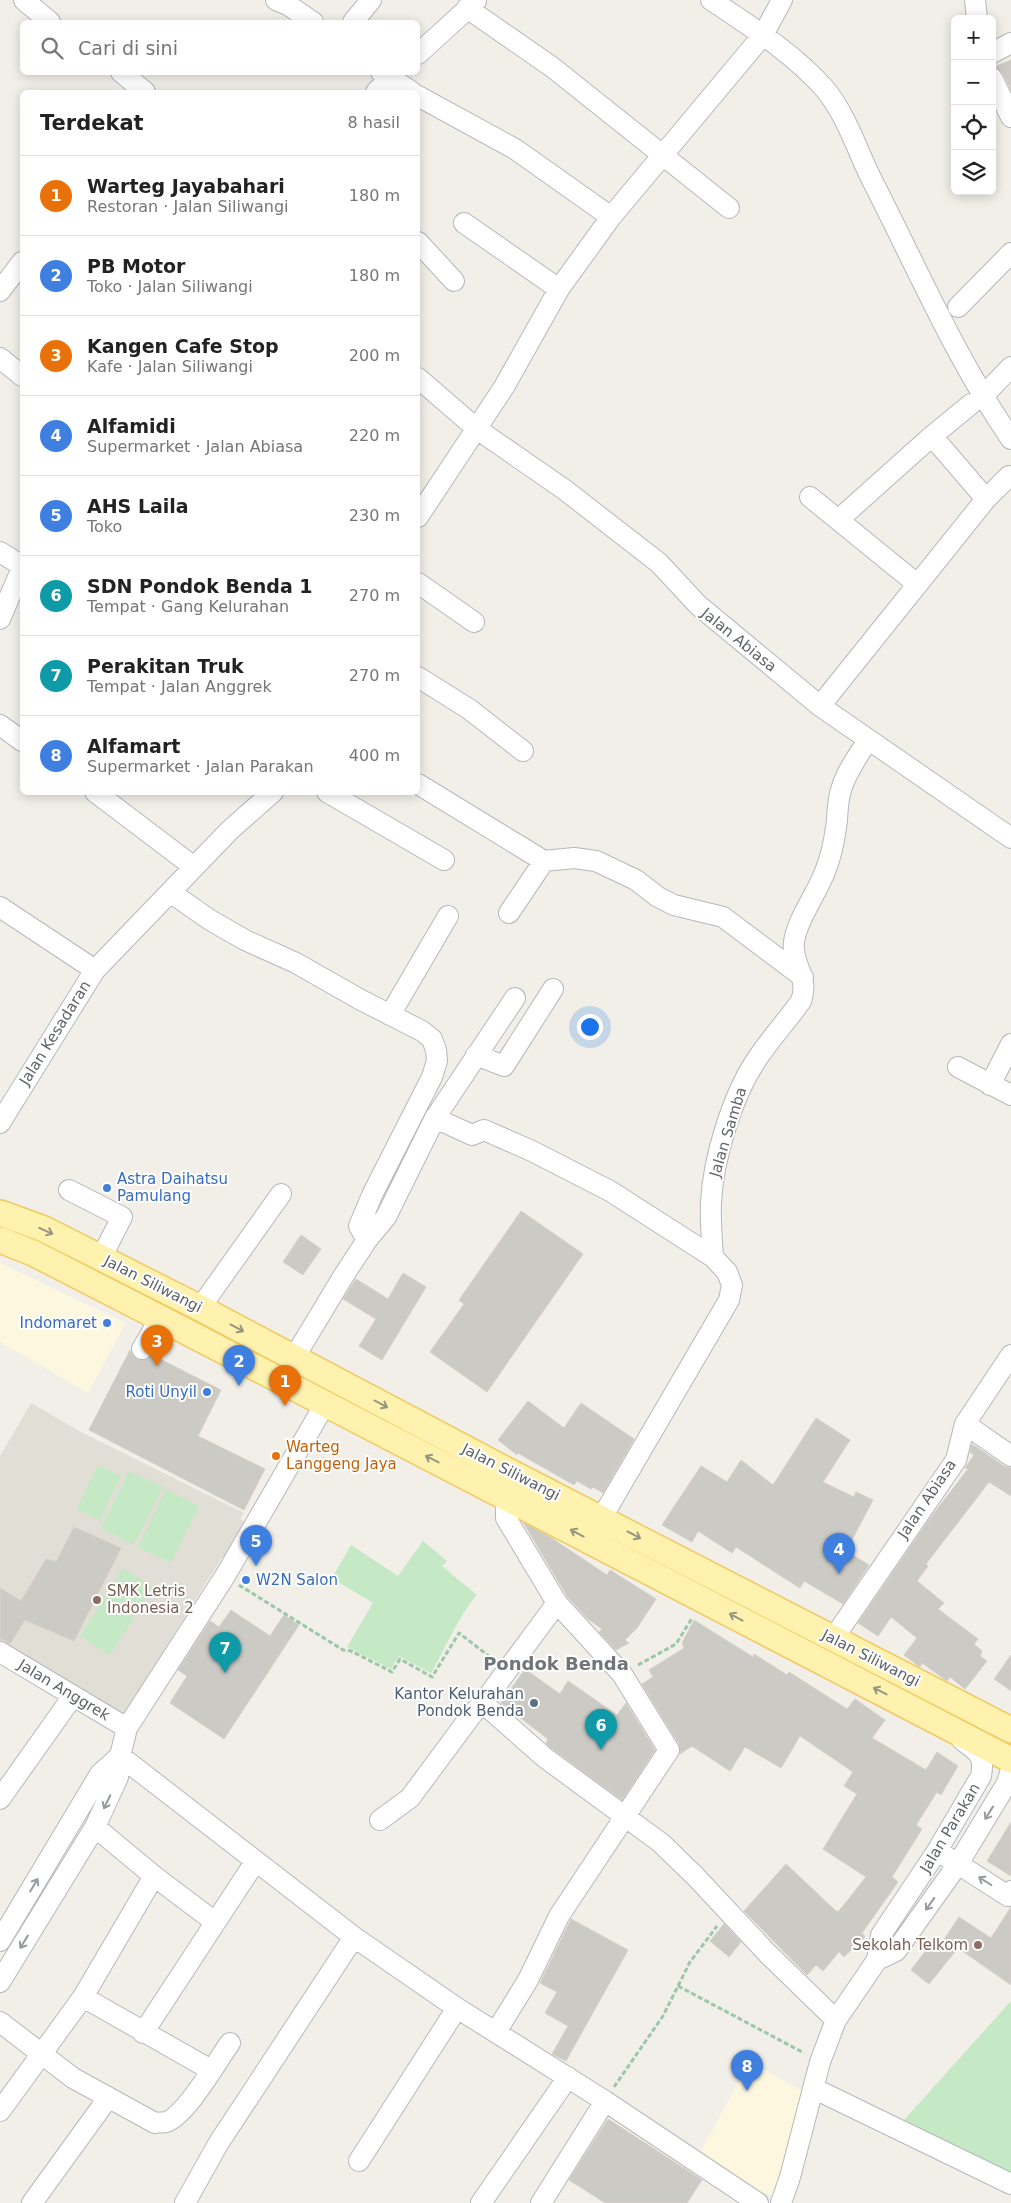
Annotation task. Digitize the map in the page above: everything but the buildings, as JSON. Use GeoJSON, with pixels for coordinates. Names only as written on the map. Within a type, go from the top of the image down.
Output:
{"type":"FeatureCollection","features":[{"type":"Feature","properties":{"kind":"main road","name":"Jalan Siliwangi"},"geometry":{"type":"LineString","coordinates":[[0,1213],[44,1229],[200,1308],[601,1519],[833,1638],[1010,1734]]}},
{"type":"Feature","properties":{"kind":"main road","name":"Jalan Siliwangi"},"geometry":{"type":"LineString","coordinates":[[0,1240],[33,1253],[160,1318],[924,1713],[1011,1760]]}},
{"type":"Feature","properties":{"kind":"street"},"geometry":{"type":"LineString","coordinates":[[24,0],[48,20]]}},
{"type":"Feature","properties":{"kind":"street"},"geometry":{"type":"LineString","coordinates":[[276,0],[288,5],[310,20]]}},
{"type":"Feature","properties":{"kind":"street"},"geometry":{"type":"LineString","coordinates":[[355,20],[371,0]]}},
{"type":"Feature","properties":{"kind":"street"},"geometry":{"type":"LineString","coordinates":[[711,0],[799,62],[825,90],[836,106],[976,400],[1011,439]]}},
{"type":"Feature","properties":{"kind":"street"},"geometry":{"type":"LineString","coordinates":[[420,514],[504,387],[559,289],[611,217],[763,35],[782,0]]}},
{"type":"Feature","properties":{"kind":"street"},"geometry":{"type":"LineString","coordinates":[[975,0],[977,15]]}},
{"type":"Feature","properties":{"kind":"street"},"geometry":{"type":"LineString","coordinates":[[420,52],[473,4],[663,154],[728,208]]}},
{"type":"Feature","properties":{"kind":"street"},"geometry":{"type":"LineString","coordinates":[[996,51],[1011,43]]}},
{"type":"Feature","properties":{"kind":"street"},"geometry":{"type":"LineString","coordinates":[[125,75],[143,90]]}},
{"type":"Feature","properties":{"kind":"street"},"geometry":{"type":"LineString","coordinates":[[386,79],[408,90]]}},
{"type":"Feature","properties":{"kind":"street"},"geometry":{"type":"LineString","coordinates":[[996,86],[1011,117]]}},
{"type":"Feature","properties":{"kind":"street"},"geometry":{"type":"LineString","coordinates":[[420,97],[515,150],[611,217]]}},
{"type":"Feature","properties":{"kind":"street"},"geometry":{"type":"LineString","coordinates":[[464,222],[559,289]]}},
{"type":"Feature","properties":{"kind":"street"},"geometry":{"type":"LineString","coordinates":[[420,244],[454,281]]}},
{"type":"Feature","properties":{"kind":"street"},"geometry":{"type":"LineString","coordinates":[[958,307],[1011,253]]}},
{"type":"Feature","properties":{"kind":"street"},"geometry":{"type":"LineString","coordinates":[[0,291],[20,269]]}},
{"type":"Feature","properties":{"kind":"street"},"geometry":{"type":"LineString","coordinates":[[0,358],[20,374]]}},
{"type":"Feature","properties":{"kind":"street"},"geometry":{"type":"LineString","coordinates":[[846,513],[932,436],[976,400],[1011,367]]}},
{"type":"Feature","properties":{"kind":"street","name":"Jalan Abiasa"},"geometry":{"type":"LineString","coordinates":[[420,380],[477,429],[565,490],[659,563],[698,605],[820,706],[1011,838]]}},
{"type":"Feature","properties":{"kind":"street"},"geometry":{"type":"LineString","coordinates":[[932,436],[983,495]]}},
{"type":"Feature","properties":{"kind":"street"},"geometry":{"type":"LineString","coordinates":[[820,706],[916,577],[983,495],[1010,476]]}},
{"type":"Feature","properties":{"kind":"street"},"geometry":{"type":"LineString","coordinates":[[810,497],[916,577]]}},
{"type":"Feature","properties":{"kind":"street"},"geometry":{"type":"LineString","coordinates":[[0,552],[20,566]]}},
{"type":"Feature","properties":{"kind":"street"},"geometry":{"type":"LineString","coordinates":[[0,619],[20,572]]}},
{"type":"Feature","properties":{"kind":"street"},"geometry":{"type":"LineString","coordinates":[[420,584],[474,622]]}},
{"type":"Feature","properties":{"kind":"street"},"geometry":{"type":"LineString","coordinates":[[420,678],[469,709],[523,752]]}},
{"type":"Feature","properties":{"kind":"street"},"geometry":{"type":"LineString","coordinates":[[0,725],[20,740]]}},
{"type":"Feature","properties":{"kind":"street","name":"Jalan Samba"},"geometry":{"type":"LineString","coordinates":[[713,1257],[710,1205],[714,1172],[733,1107],[746,1077],[757,1059],[801,1001],[805,991],[803,977],[795,956],[794,943],[800,924],[828,862],[836,828],[840,791],[847,775],[868,740]]}},
{"type":"Feature","properties":{"kind":"street"},"geometry":{"type":"LineString","coordinates":[[420,785],[544,861],[574,858],[596,861],[636,880],[658,897],[674,904],[723,917],[803,977]]}},
{"type":"Feature","properties":{"kind":"street"},"geometry":{"type":"LineString","coordinates":[[99,795],[194,867]]}},
{"type":"Feature","properties":{"kind":"street","name":"Jalan Kesadaran"},"geometry":{"type":"LineString","coordinates":[[0,1123],[95,970],[230,830],[270,795]]}},
{"type":"Feature","properties":{"kind":"street"},"geometry":{"type":"LineString","coordinates":[[331,795],[444,860]]}},
{"type":"Feature","properties":{"kind":"street"},"geometry":{"type":"LineString","coordinates":[[509,912],[544,861]]}},
{"type":"Feature","properties":{"kind":"street"},"geometry":{"type":"LineString","coordinates":[[170,892],[210,920],[246,940],[296,963],[422,1031],[432,1039],[436,1050],[436,1061],[432,1077],[373,1193],[359,1226],[367,1240]]}},
{"type":"Feature","properties":{"kind":"street"},"geometry":{"type":"LineString","coordinates":[[0,907],[95,970]]}},
{"type":"Feature","properties":{"kind":"street"},"geometry":{"type":"LineString","coordinates":[[390,1015],[448,916]]}},
{"type":"Feature","properties":{"kind":"street"},"geometry":{"type":"LineString","coordinates":[[476,1055],[504,1066],[553,989]]}},
{"type":"Feature","properties":{"kind":"street"},"geometry":{"type":"LineString","coordinates":[[294,1358],[367,1240],[386,1217],[435,1118],[514,998]]}},
{"type":"Feature","properties":{"kind":"street"},"geometry":{"type":"LineString","coordinates":[[990,1085],[1011,1044]]}},
{"type":"Feature","properties":{"kind":"street"},"geometry":{"type":"LineString","coordinates":[[958,1066],[1011,1095]]}},
{"type":"Feature","properties":{"kind":"street"},"geometry":{"type":"LineString","coordinates":[[435,1118],[472,1135],[484,1130],[532,1151],[610,1192],[713,1257],[727,1272],[732,1285],[729,1300],[601,1519]]}},
{"type":"Feature","properties":{"kind":"street"},"geometry":{"type":"LineString","coordinates":[[69,1190],[122,1216],[101,1258]]}},
{"type":"Feature","properties":{"kind":"street"},"geometry":{"type":"LineString","coordinates":[[200,1308],[282,1194]]}},
{"type":"Feature","properties":{"kind":"street"},"geometry":{"type":"LineString","coordinates":[[142,1349],[160,1318]]}},
{"type":"Feature","properties":{"kind":"street","name":"Jalan Abiasa"},"geometry":{"type":"LineString","coordinates":[[833,1638],[956,1460],[965,1424],[1008,1367]]}},
{"type":"Feature","properties":{"kind":"street"},"geometry":{"type":"LineString","coordinates":[[0,1982],[95,1827],[118,1777],[120,1756],[127,1728],[225,1576],[325,1404]]}},
{"type":"Feature","properties":{"kind":"street"},"geometry":{"type":"LineString","coordinates":[[965,1424],[1011,1456]]}},
{"type":"Feature","properties":{"kind":"street"},"geometry":{"type":"LineString","coordinates":[[496,2032],[528,1980],[559,1916],[669,1750],[622,1674],[558,1603],[506,1518],[506,1496]]}},
{"type":"Feature","properties":{"kind":"street"},"geometry":{"type":"LineString","coordinates":[[380,1820],[410,1798],[473,1713],[483,1703],[506,1669],[558,1603]]}},
{"type":"Feature","properties":{"kind":"street","name":"Jalan Anggrek"},"geometry":{"type":"LineString","coordinates":[[0,1652],[127,1728]]}},
{"type":"Feature","properties":{"kind":"street"},"geometry":{"type":"LineString","coordinates":[[0,1799],[73,1696]]}},
{"type":"Feature","properties":{"kind":"street"},"geometry":{"type":"LineString","coordinates":[[483,1703],[544,1757],[626,1817],[677,1858],[768,1954],[836,2020]]}},
{"type":"Feature","properties":{"kind":"street","name":"Jalan Parakan"},"geometry":{"type":"LineString","coordinates":[[781,2203],[815,2089],[820,2062],[836,2020],[877,1960],[881,1935],[937,1851],[981,1776],[984,1763],[978,1751],[924,1713]]}},
{"type":"Feature","properties":{"kind":"street"},"geometry":{"type":"LineString","coordinates":[[120,1756],[354,1937],[458,2008],[605,2101],[758,2203]]}},
{"type":"Feature","properties":{"kind":"street"},"geometry":{"type":"LineString","coordinates":[[3,1930],[100,1774],[120,1756]]}},
{"type":"Feature","properties":{"kind":"street","name":"Jalan Parakan"},"geometry":{"type":"LineString","coordinates":[[877,1960],[896,1951],[958,1864],[1007,1783],[1011,1770]]}},
{"type":"Feature","properties":{"kind":"street"},"geometry":{"type":"LineString","coordinates":[[95,1827],[154,1876],[215,1922]]}},
{"type":"Feature","properties":{"kind":"street"},"geometry":{"type":"LineString","coordinates":[[937,1851],[1008,1896],[1011,1890]]}},
{"type":"Feature","properties":{"kind":"street"},"geometry":{"type":"LineString","coordinates":[[143,2033],[255,1862]]}},
{"type":"Feature","properties":{"kind":"street"},"geometry":{"type":"LineString","coordinates":[[0,2110],[82,1997],[154,1876]]}},
{"type":"Feature","properties":{"kind":"street"},"geometry":{"type":"LineString","coordinates":[[185,2203],[218,2144],[354,1937]]}},
{"type":"Feature","properties":{"kind":"street"},"geometry":{"type":"LineString","coordinates":[[82,1997],[211,2070]]}},
{"type":"Feature","properties":{"kind":"street"},"geometry":{"type":"LineString","coordinates":[[359,2161],[458,2008]]}},
{"type":"Feature","properties":{"kind":"street"},"geometry":{"type":"LineString","coordinates":[[0,2022],[73,2078],[155,2123],[167,2122],[177,2115],[193,2098],[230,2043]]}},
{"type":"Feature","properties":{"kind":"street"},"geometry":{"type":"LineString","coordinates":[[481,2203],[568,2077]]}},
{"type":"Feature","properties":{"kind":"street"},"geometry":{"type":"LineString","coordinates":[[815,2089],[1011,2184]]}},
{"type":"Feature","properties":{"kind":"street"},"geometry":{"type":"LineString","coordinates":[[32,2203],[108,2098]]}},
{"type":"Feature","properties":{"kind":"street"},"geometry":{"type":"LineString","coordinates":[[541,2203],[605,2101]]}},
{"type":"Feature","properties":{"kind":"path"},"geometry":{"type":"LineString","coordinates":[[225,1576],[343,1650],[351,1651],[392,1672],[400,1659],[432,1677],[460,1633],[506,1669]]}},
{"type":"Feature","properties":{"kind":"path"},"geometry":{"type":"LineString","coordinates":[[622,1674],[676,1644],[695,1614]]}},
{"type":"Feature","properties":{"kind":"path"},"geometry":{"type":"LineString","coordinates":[[605,2101],[663,2016],[690,1962],[728,1912]]}},
{"type":"Feature","properties":{"kind":"path"},"geometry":{"type":"LineString","coordinates":[[678,1986],[820,2062]]}},
{"type":"Feature","properties":{"kind":"shaded area"},"geometry":{"type":"Polygon","coordinates":[[[0,1263],[126,1323],[88,1393],[0,1342],[0,1263]]]}},
{"type":"Feature","properties":{"kind":"shaded area","name":"SMK Letris Indonesia 2"},"geometry":{"type":"Polygon","coordinates":[[[31,1403],[81,1432],[244,1513],[240,1519],[249,1524],[226,1559],[222,1557],[123,1716],[0,1641],[0,1456],[31,1403]]]}},
{"type":"Feature","properties":{"kind":"shaded area"},"geometry":{"type":"Polygon","coordinates":[[[750,2061],[802,2091],[776,2196],[750,2189],[699,2155],[750,2061]]]}},
{"type":"Feature","properties":{"kind":"green space"},"geometry":{"type":"Polygon","coordinates":[[[98,1465],[121,1476],[100,1520],[77,1509],[98,1465]]]}},
{"type":"Feature","properties":{"kind":"green space"},"geometry":{"type":"Polygon","coordinates":[[[129,1471],[163,1487],[134,1545],[101,1528],[129,1471]]]}},
{"type":"Feature","properties":{"kind":"green space"},"geometry":{"type":"Polygon","coordinates":[[[166,1489],[199,1506],[171,1563],[138,1547],[166,1489]]]}},
{"type":"Feature","properties":{"kind":"green space"},"geometry":{"type":"Polygon","coordinates":[[[423,1541],[447,1561],[442,1566],[477,1595],[458,1622],[431,1673],[399,1656],[391,1669],[347,1647],[373,1603],[332,1578],[351,1545],[398,1576],[423,1541]]]}},
{"type":"Feature","properties":{"kind":"green space"},"geometry":{"type":"Polygon","coordinates":[[[123,1568],[153,1587],[110,1655],[80,1636],[123,1568]]]}},
{"type":"Feature","properties":{"kind":"green space"},"geometry":{"type":"Polygon","coordinates":[[[1011,2001],[1011,2178],[904,2120],[1011,2001]]]}},
{"type":"Feature","properties":{"kind":"place","name":"Astra Daihatsu Pamulang"},"geometry":{"type":"Point","coordinates":[107,1188]}},
{"type":"Feature","properties":{"kind":"place","name":"Indomaret"},"geometry":{"type":"Point","coordinates":[107,1323]}},
{"type":"Feature","properties":{"kind":"place","name":"Kangen Cafe Stop"},"geometry":{"type":"Point","coordinates":[157,1366]}},
{"type":"Feature","properties":{"kind":"place","name":"PB Motor"},"geometry":{"type":"Point","coordinates":[239,1386]}},
{"type":"Feature","properties":{"kind":"place","name":"Roti Unyil"},"geometry":{"type":"Point","coordinates":[207,1392]}},
{"type":"Feature","properties":{"kind":"place","name":"Warteg Jayabahari"},"geometry":{"type":"Point","coordinates":[285,1406]}},
{"type":"Feature","properties":{"kind":"place","name":"Warteg Langgeng Jaya"},"geometry":{"type":"Point","coordinates":[276,1456]}},
{"type":"Feature","properties":{"kind":"place","name":"AHS Laila"},"geometry":{"type":"Point","coordinates":[256,1566]}},
{"type":"Feature","properties":{"kind":"place","name":"Alfamidi"},"geometry":{"type":"Point","coordinates":[839,1574]}},
{"type":"Feature","properties":{"kind":"place","name":"W2N Salon"},"geometry":{"type":"Point","coordinates":[246,1580]}},
{"type":"Feature","properties":{"kind":"place","name":"SMK Letris Indonesia 2"},"geometry":{"type":"Point","coordinates":[97,1600]}},
{"type":"Feature","properties":{"kind":"place","name":"Perakitan Truk"},"geometry":{"type":"Point","coordinates":[225,1673]}},
{"type":"Feature","properties":{"kind":"place","name":"Kantor Kelurahan Pondok Benda"},"geometry":{"type":"Point","coordinates":[534,1703]}},
{"type":"Feature","properties":{"kind":"place","name":"SDN Pondok Benda 1"},"geometry":{"type":"Point","coordinates":[601,1750]}},
{"type":"Feature","properties":{"kind":"place","name":"Sekolah Telkom"},"geometry":{"type":"Point","coordinates":[978,1945]}},
{"type":"Feature","properties":{"kind":"place","name":"Alfamart"},"geometry":{"type":"Point","coordinates":[747,2091]}},
{"type":"Feature","properties":{"kind":"district","name":"Pondok Benda"},"geometry":{"type":"Point","coordinates":[556,1664]}}]}
